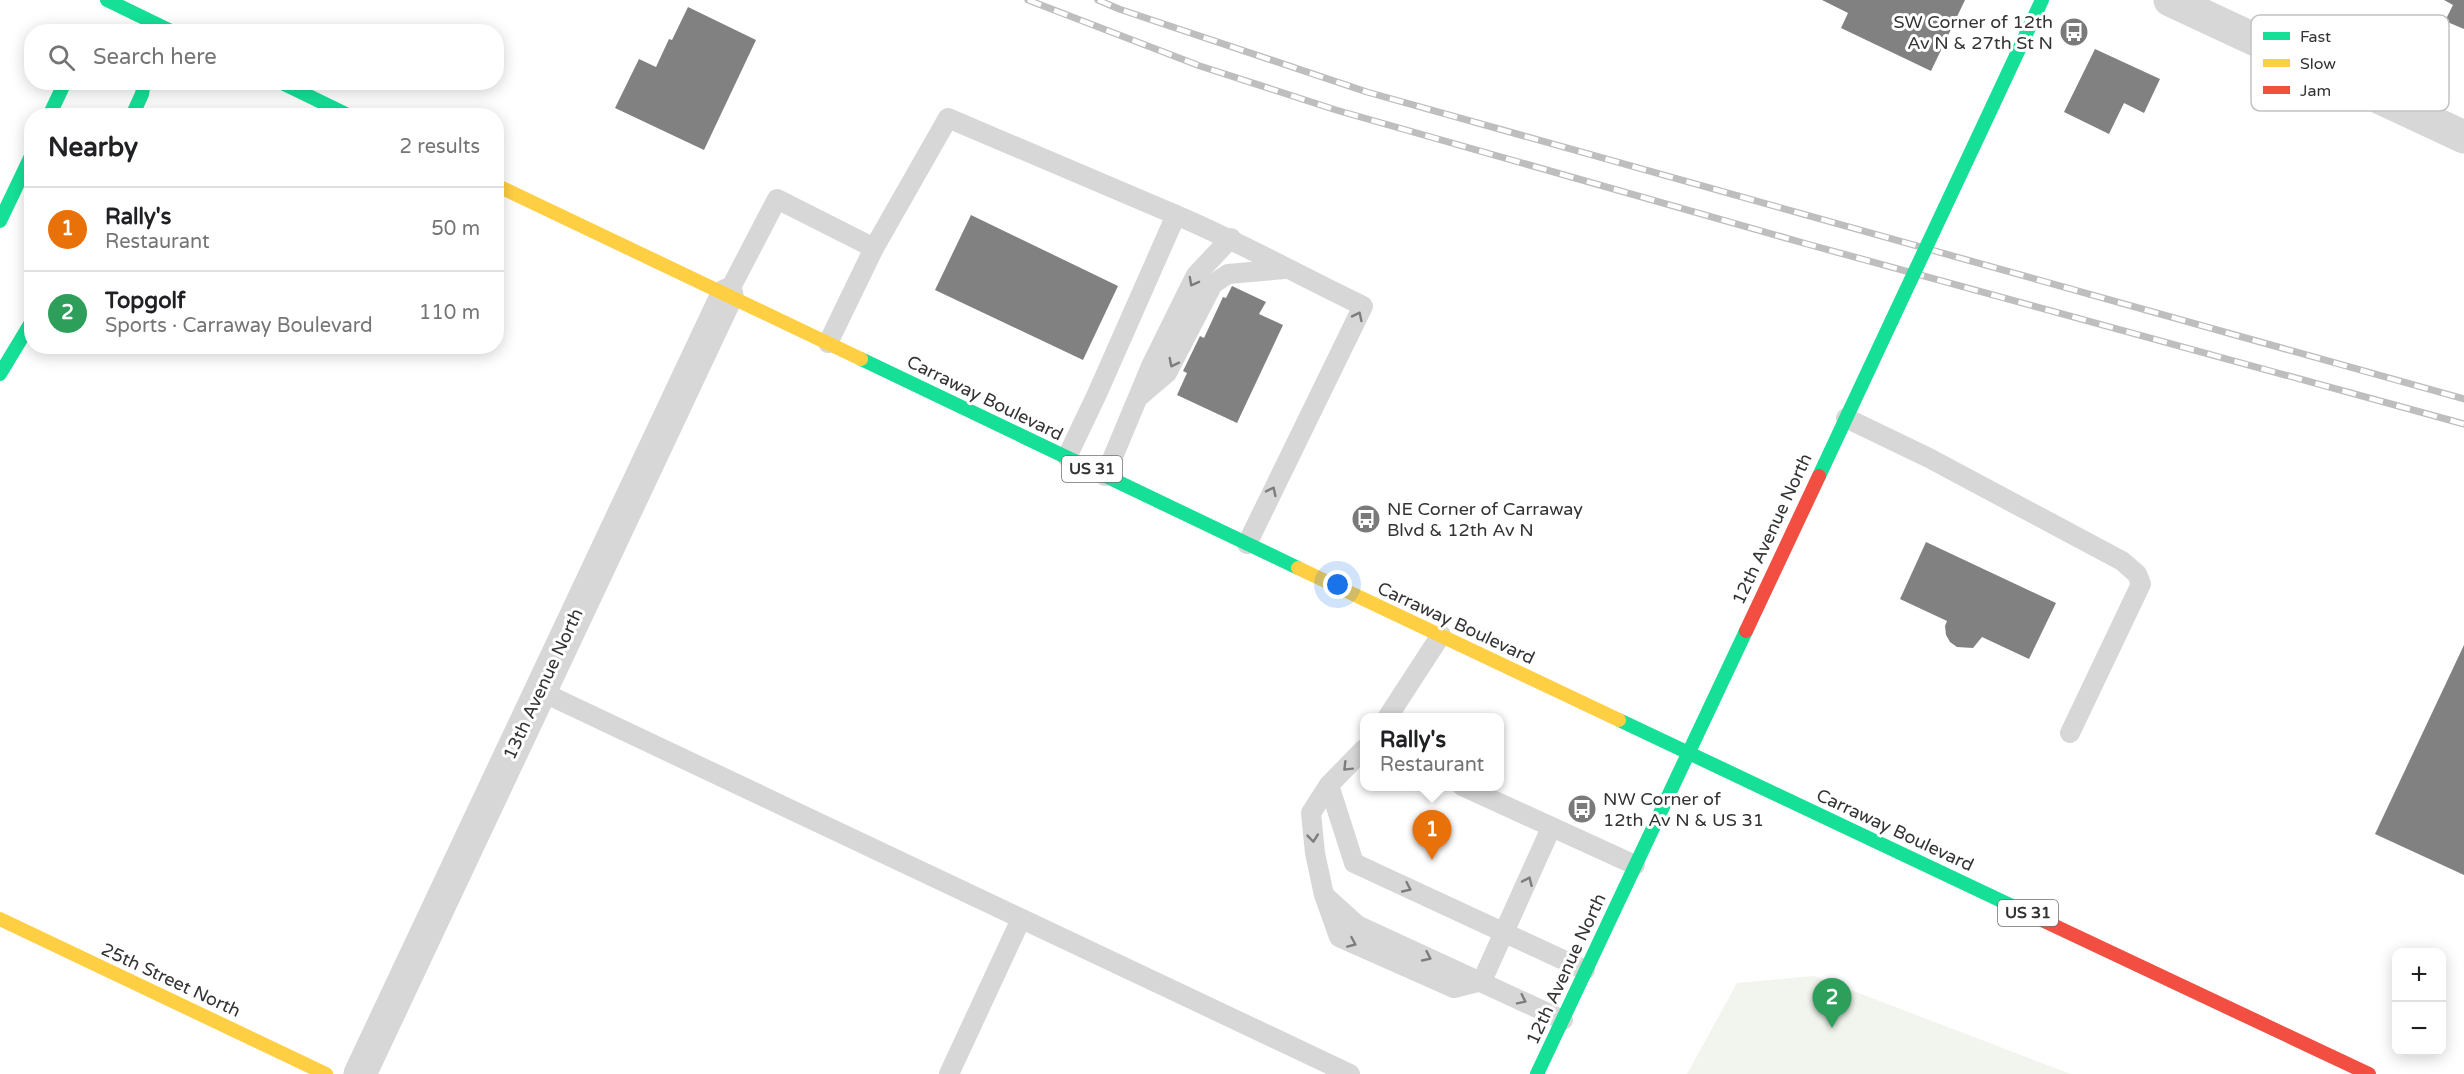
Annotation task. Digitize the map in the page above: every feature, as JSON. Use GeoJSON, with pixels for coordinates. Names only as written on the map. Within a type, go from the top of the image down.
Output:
{"type":"FeatureCollection","features":[{"type":"Feature","properties":{"kind":"main road"},"geometry":{"type":"LineString","coordinates":[[107,0],[147,24]]}},
{"type":"Feature","properties":{"kind":"main road","name":"12th Avenue North"},"geometry":{"type":"LineString","coordinates":[[1537,1074],[2042,0]]}},
{"type":"Feature","properties":{"kind":"main road"},"geometry":{"type":"LineString","coordinates":[[54,108],[61,90]]}},
{"type":"Feature","properties":{"kind":"main road"},"geometry":{"type":"LineString","coordinates":[[136,108],[143,90]]}},
{"type":"Feature","properties":{"kind":"main road"},"geometry":{"type":"LineString","coordinates":[[296,90],[334,108]]}},
{"type":"Feature","properties":{"kind":"main road"},"geometry":{"type":"LineString","coordinates":[[0,221],[24,171]]}},
{"type":"Feature","properties":{"kind":"main road","name":"Carraway Boulevard"},"geometry":{"type":"LineString","coordinates":[[504,189],[1247,544],[2369,1074]]}},
{"type":"Feature","properties":{"kind":"main road"},"geometry":{"type":"LineString","coordinates":[[0,374],[24,334]]}},
{"type":"Feature","properties":{"kind":"main road","name":"25th Street North"},"geometry":{"type":"LineString","coordinates":[[0,919],[327,1074]]}},
{"type":"Feature","properties":{"kind":"street"},"geometry":{"type":"LineString","coordinates":[[2170,0],[2251,38]]}},
{"type":"Feature","properties":{"kind":"street"},"geometry":{"type":"LineString","coordinates":[[2408,111],[2464,137]]}},
{"type":"Feature","properties":{"kind":"street","name":"13th Avenue North"},"geometry":{"type":"LineString","coordinates":[[360,1074],[727,295]]}},
{"type":"Feature","properties":{"kind":"lane"},"geometry":{"type":"LineString","coordinates":[[828,343],[874,248],[948,118],[1231,238],[1285,268],[1363,306],[1247,544]]}},
{"type":"Feature","properties":{"kind":"lane"},"geometry":{"type":"LineString","coordinates":[[727,295],[777,199],[874,248]]}},
{"type":"Feature","properties":{"kind":"lane"},"geometry":{"type":"LineString","coordinates":[[1066,457],[1097,394],[1176,214]]}},
{"type":"Feature","properties":{"kind":"lane"},"geometry":{"type":"LineString","coordinates":[[1105,476],[1137,399],[1196,275],[1231,238]]}},
{"type":"Feature","properties":{"kind":"lane"},"geometry":{"type":"LineString","coordinates":[[1137,399],[1167,373],[1213,284],[1228,274],[1285,268]]}},
{"type":"Feature","properties":{"kind":"lane"},"geometry":{"type":"LineString","coordinates":[[1846,418],[1929,458],[2122,561],[2137,574],[2141,584],[2070,733]]}},
{"type":"Feature","properties":{"kind":"lane"},"geometry":{"type":"LineString","coordinates":[[1390,713],[1441,635]]}},
{"type":"Feature","properties":{"kind":"lane"},"geometry":{"type":"LineString","coordinates":[[540,690],[1350,1074]]}},
{"type":"Feature","properties":{"kind":"lane"},"geometry":{"type":"LineString","coordinates":[[1360,754],[1329,785],[1311,813],[1315,853],[1324,895],[1357,925],[1563,1020]]}},
{"type":"Feature","properties":{"kind":"lane"},"geometry":{"type":"LineString","coordinates":[[1329,785],[1354,863],[1585,970]]}},
{"type":"Feature","properties":{"kind":"lane"},"geometry":{"type":"LineString","coordinates":[[1473,791],[1635,865]]}},
{"type":"Feature","properties":{"kind":"lane"},"geometry":{"type":"LineString","coordinates":[[1482,981],[1551,828]]}},
{"type":"Feature","properties":{"kind":"lane"},"geometry":{"type":"LineString","coordinates":[[949,1074],[1021,920]]}},
{"type":"Feature","properties":{"kind":"shaded area"},"geometry":{"type":"Polygon","coordinates":[[[1814,976],[2071,1074],[1687,1074],[1737,983],[1814,976]]]}},
{"type":"Feature","properties":{"kind":"building"},"geometry":{"type":"Polygon","coordinates":[[[1822,0],[1965,0],[1931,71],[1841,28],[1848,13],[1822,0]]]}},
{"type":"Feature","properties":{"kind":"building"},"geometry":{"type":"Polygon","coordinates":[[[2444,0],[2464,0],[2464,29],[2449,23],[2448,15],[2453,5],[2444,0]]]}},
{"type":"Feature","properties":{"kind":"building"},"geometry":{"type":"Polygon","coordinates":[[[688,7],[756,40],[704,150],[615,108],[639,59],[656,67],[688,7]]]}},
{"type":"Feature","properties":{"kind":"building"},"geometry":{"type":"Polygon","coordinates":[[[2095,49],[2160,79],[2144,113],[2124,103],[2109,134],[2064,112],[2095,49]]]}},
{"type":"Feature","properties":{"kind":"building"},"geometry":{"type":"Polygon","coordinates":[[[971,215],[1118,286],[1083,360],[935,290],[971,215]]]}},
{"type":"Feature","properties":{"kind":"building"},"geometry":{"type":"Polygon","coordinates":[[[1232,286],[1266,302],[1259,314],[1283,325],[1237,423],[1177,395],[1187,373],[1183,371],[1200,336],[1204,338],[1223,297],[1226,298],[1232,286]]]}},
{"type":"Feature","properties":{"kind":"building"},"geometry":{"type":"Polygon","coordinates":[[[1926,542],[2056,603],[2029,659],[1982,637],[1973,648],[1957,647],[1946,635],[1947,621],[1900,599],[1926,542]]]}},
{"type":"Feature","properties":{"kind":"building"},"geometry":{"type":"Polygon","coordinates":[[[2464,645],[2464,875],[2375,834],[2464,645]]]}},
{"type":"Feature","properties":{"kind":"railway"},"geometry":{"type":"LineString","coordinates":[[1028,0],[1200,66],[1336,110],[1807,244],[2464,424]]}},
{"type":"Feature","properties":{"kind":"railway"},"geometry":{"type":"LineString","coordinates":[[1098,0],[1367,92],[2464,399]]}},
{"type":"Feature","properties":{"kind":"traffic: fast"},"geometry":{"type":"LineString","coordinates":[[107,0],[156,24]]}},
{"type":"Feature","properties":{"kind":"traffic: fast"},"geometry":{"type":"LineString","coordinates":[[1993,105],[2042,0]]}},
{"type":"Feature","properties":{"kind":"traffic: fast"},"geometry":{"type":"LineString","coordinates":[[53,108],[61,90]]}},
{"type":"Feature","properties":{"kind":"traffic: fast"},"geometry":{"type":"LineString","coordinates":[[136,108],[143,90]]}},
{"type":"Feature","properties":{"kind":"traffic: fast"},"geometry":{"type":"LineString","coordinates":[[296,90],[334,108]]}},
{"type":"Feature","properties":{"kind":"traffic: fast"},"geometry":{"type":"LineString","coordinates":[[1892,320],[1993,105]]}},
{"type":"Feature","properties":{"kind":"traffic: fast"},"geometry":{"type":"LineString","coordinates":[[0,221],[24,171]]}},
{"type":"Feature","properties":{"kind":"traffic: fast"},"geometry":{"type":"LineString","coordinates":[[1819,476],[1892,320]]}},
{"type":"Feature","properties":{"kind":"traffic: fast"},"geometry":{"type":"LineString","coordinates":[[0,374],[24,334]]}},
{"type":"Feature","properties":{"kind":"traffic: fast"},"geometry":{"type":"LineString","coordinates":[[861,359],[1298,568]]}},
{"type":"Feature","properties":{"kind":"traffic: fast"},"geometry":{"type":"LineString","coordinates":[[1537,1074],[1746,631]]}},
{"type":"Feature","properties":{"kind":"traffic: fast"},"geometry":{"type":"LineString","coordinates":[[1619,720],[2027,913]]}},
{"type":"Feature","properties":{"kind":"traffic: slow"},"geometry":{"type":"LineString","coordinates":[[504,189],[861,359]]}},
{"type":"Feature","properties":{"kind":"traffic: slow"},"geometry":{"type":"LineString","coordinates":[[1298,568],[1619,720]]}},
{"type":"Feature","properties":{"kind":"traffic: slow"},"geometry":{"type":"LineString","coordinates":[[0,919],[326,1074]]}},
{"type":"Feature","properties":{"kind":"traffic: jam"},"geometry":{"type":"LineString","coordinates":[[1746,631],[1819,476]]}},
{"type":"Feature","properties":{"kind":"traffic: jam"},"geometry":{"type":"LineString","coordinates":[[2027,913],[2369,1074]]}},
{"type":"Feature","properties":{"kind":"place","name":"SW Corner of 12th Av N & 27th St N"},"geometry":{"type":"Point","coordinates":[2074,32]}},
{"type":"Feature","properties":{"kind":"place","name":"NE Corner of Carraway Blvd & 12th Av N"},"geometry":{"type":"Point","coordinates":[1366,519]}},
{"type":"Feature","properties":{"kind":"place","name":"NW Corner of 12th Av N & US 31"},"geometry":{"type":"Point","coordinates":[1582,809]}},
{"type":"Feature","properties":{"kind":"place","name":"Rally's"},"geometry":{"type":"Point","coordinates":[1432,860]}},
{"type":"Feature","properties":{"kind":"place","name":"Topgolf"},"geometry":{"type":"Point","coordinates":[1832,1028]}}]}
